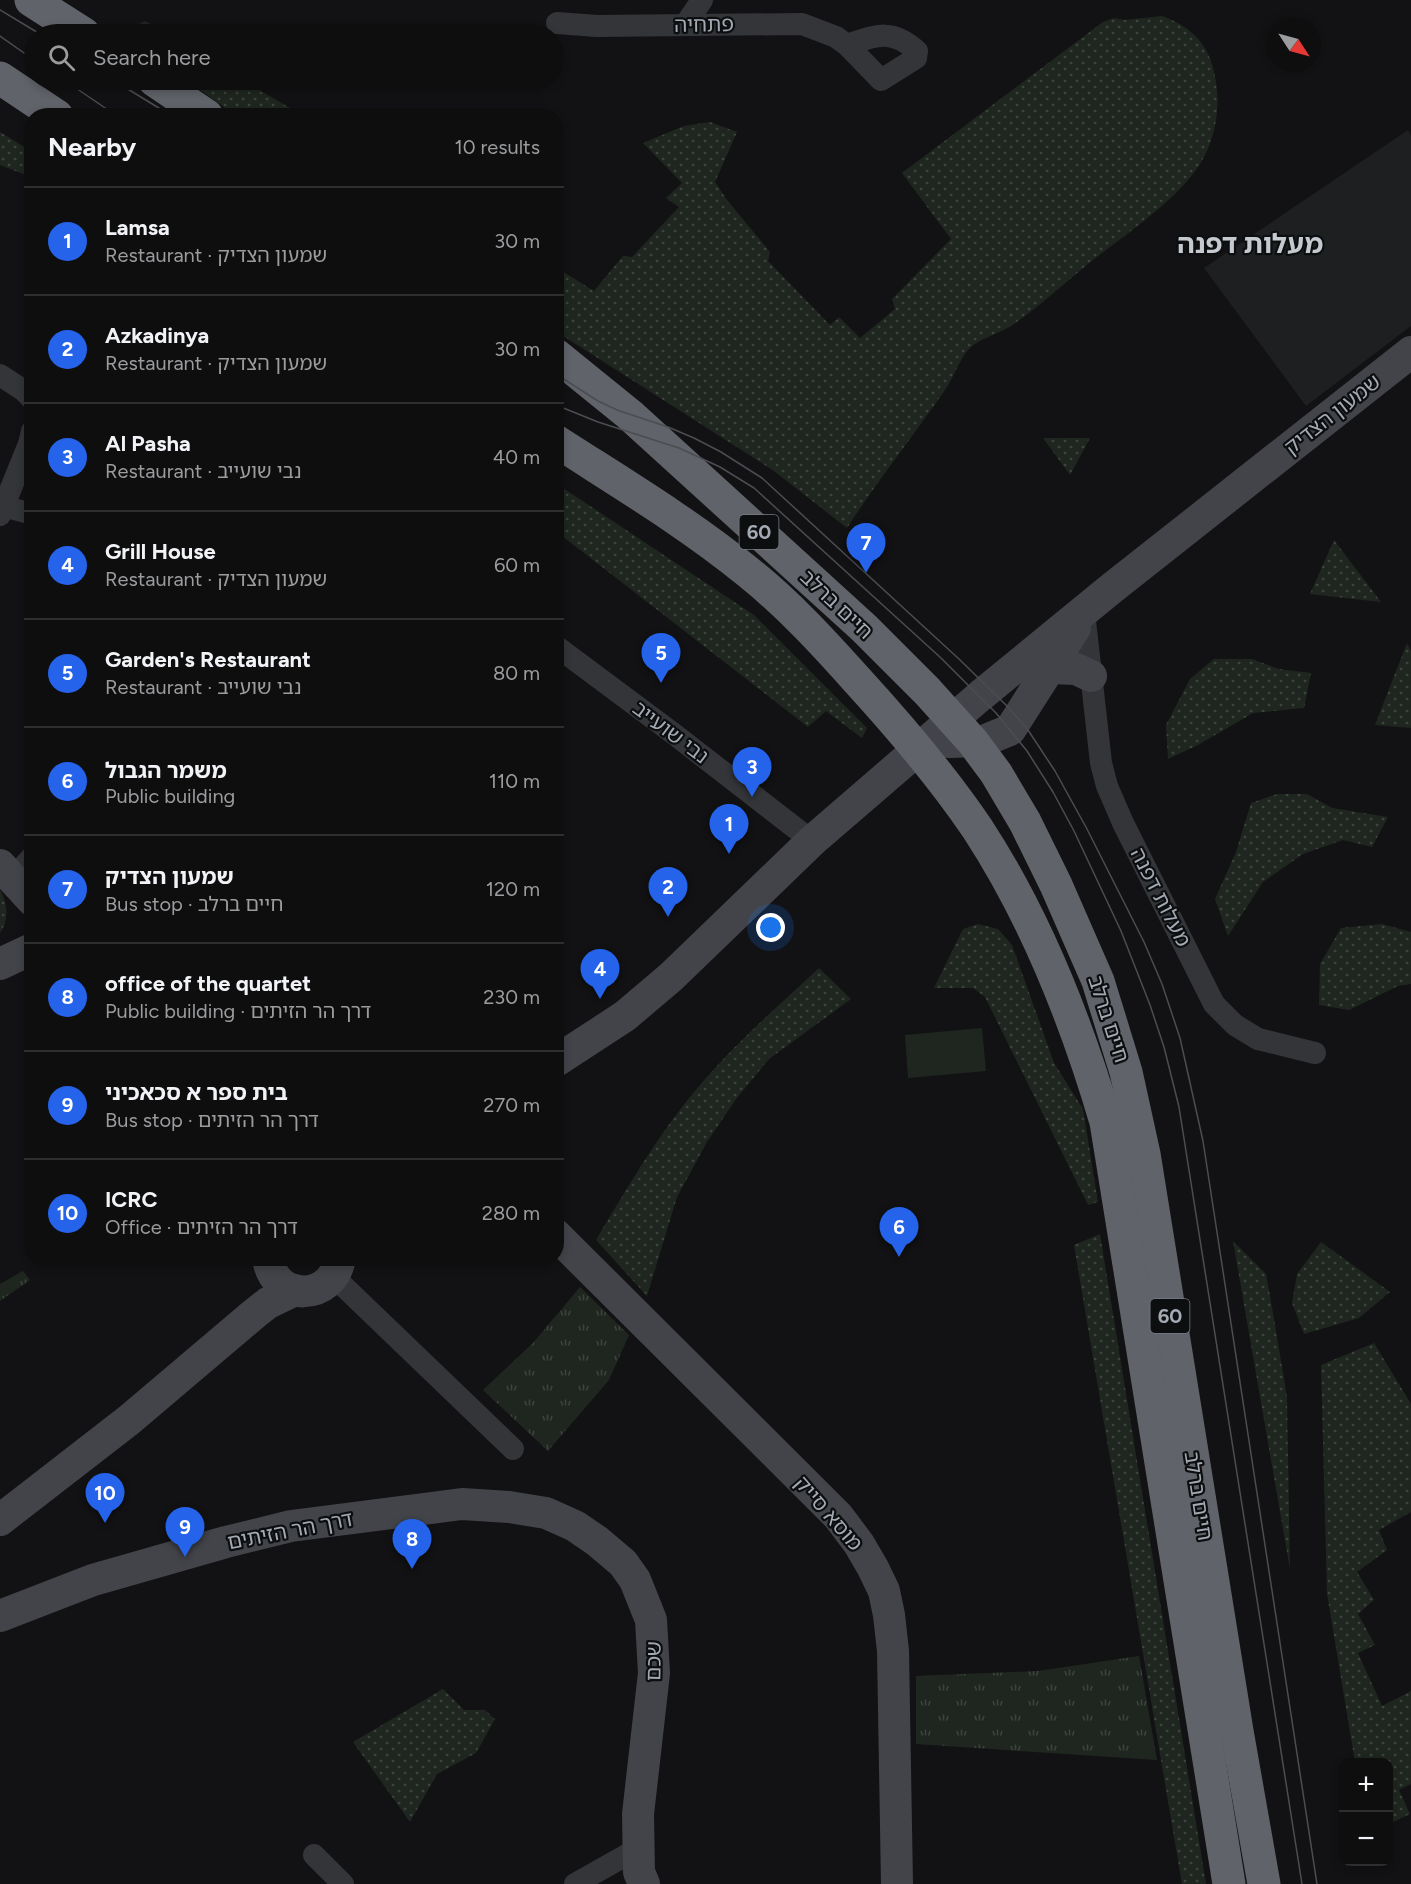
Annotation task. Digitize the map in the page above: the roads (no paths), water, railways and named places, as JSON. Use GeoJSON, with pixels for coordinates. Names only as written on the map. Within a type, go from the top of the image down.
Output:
{"type":"FeatureCollection","features":[{"type":"Feature","properties":{"kind":"highway"},"geometry":{"type":"LineString","coordinates":[[31,0],[68,24]]}},
{"type":"Feature","properties":{"kind":"highway"},"geometry":{"type":"LineString","coordinates":[[6,85],[44,108]]}},
{"type":"Feature","properties":{"kind":"highway"},"geometry":{"type":"LineString","coordinates":[[169,90],[195,108]]}},
{"type":"Feature","properties":{"kind":"highway","name":"חיים ברלב"},"geometry":{"type":"LineString","coordinates":[[564,361],[630,415],[864,628],[935,736],[977,829],[1044,952],[1070,1013],[1106,1122],[1229,1884]]}},
{"type":"Feature","properties":{"kind":"highway","name":"חיים ברלב"},"geometry":{"type":"LineString","coordinates":[[564,446],[662,510],[748,571],[935,736],[996,773],[1040,853],[1085,948],[1109,1012],[1126,1072],[1144,1154],[1235,1719],[1264,1884]]}},
{"type":"Feature","properties":{"kind":"highway"},"geometry":{"type":"LineString","coordinates":[[935,736],[996,773]]}},
{"type":"Feature","properties":{"kind":"street"},"geometry":{"type":"LineString","coordinates":[[685,25],[702,0]]}},
{"type":"Feature","properties":{"kind":"street","name":"פתחיה"},"geometry":{"type":"LineString","coordinates":[[557,23],[597,26],[802,24],[836,37],[847,45]]}},
{"type":"Feature","properties":{"kind":"street","name":"שמעון הצדיק"},"geometry":{"type":"LineString","coordinates":[[564,1056],[625,1016],[670,977],[812,842],[1084,612],[1411,352]]}},
{"type":"Feature","properties":{"kind":"street"},"geometry":{"type":"LineString","coordinates":[[0,375],[24,391]]}},
{"type":"Feature","properties":{"kind":"street"},"geometry":{"type":"LineString","coordinates":[[24,456],[2,511],[24,513]]}},
{"type":"Feature","properties":{"kind":"street","name":"שמעון הצדיק"},"geometry":{"type":"LineString","coordinates":[[935,736],[991,739],[1010,730],[1084,612]]}},
{"type":"Feature","properties":{"kind":"street","name":"מעלות דפנה"},"geometry":{"type":"LineString","coordinates":[[1084,612],[1101,763],[1107,786],[1123,823],[1214,1004],[1235,1024],[1258,1039],[1315,1053]]}},
{"type":"Feature","properties":{"kind":"street","name":"נבי שועייב"},"geometry":{"type":"LineString","coordinates":[[564,652],[812,842]]}},
{"type":"Feature","properties":{"kind":"street"},"geometry":{"type":"LineString","coordinates":[[1050,668],[1076,669],[1091,676]]}},
{"type":"Feature","properties":{"kind":"street"},"geometry":{"type":"LineString","coordinates":[[0,964],[24,953]]}},
{"type":"Feature","properties":{"kind":"street","name":"מוסא סייק"},"geometry":{"type":"LineString","coordinates":[[564,1243],[838,1516],[873,1568],[884,1591],[892,1651],[897,1884]]}},
{"type":"Feature","properties":{"kind":"street"},"geometry":{"type":"LineString","coordinates":[[0,1520],[129,1420],[239,1326],[278,1274],[306,1292],[316,1290],[326,1284],[336,1268],[513,1449]]}},
{"type":"Feature","properties":{"kind":"street","name":"דרך הר הזיתים"},"geometry":{"type":"LineString","coordinates":[[0,1616],[93,1581],[226,1542],[291,1526],[462,1504],[520,1509]]}},
{"type":"Feature","properties":{"kind":"street","name":"שכם"},"geometry":{"type":"LineString","coordinates":[[520,1509],[546,1513],[575,1526],[597,1541],[623,1563],[645,1601],[654,1636],[654,1674],[638,1814],[637,1849],[639,1872],[644,1884]]}},
{"type":"Feature","properties":{"kind":"street"},"geometry":{"type":"LineString","coordinates":[[575,1884],[637,1849]]}},
{"type":"Feature","properties":{"kind":"street"},"geometry":{"type":"LineString","coordinates":[[315,1855],[343,1884]]}},
{"type":"Feature","properties":{"kind":"tram line"},"geometry":{"type":"LineString","coordinates":[[0,10],[24,24]]}},
{"type":"Feature","properties":{"kind":"tram line"},"geometry":{"type":"LineString","coordinates":[[0,36],[24,53]]}},
{"type":"Feature","properties":{"kind":"tram line"},"geometry":{"type":"LineString","coordinates":[[79,90],[105,108]]}},
{"type":"Feature","properties":{"kind":"tram line"},"geometry":{"type":"LineString","coordinates":[[129,90],[159,108]]}},
{"type":"Feature","properties":{"kind":"tram line"},"geometry":{"type":"LineString","coordinates":[[564,379],[617,410],[694,438],[762,478],[959,659],[1026,727],[1055,771],[1144,942],[1162,984],[1180,1038],[1203,1141],[1317,1884]]}},
{"type":"Feature","properties":{"kind":"tram line"},"geometry":{"type":"LineString","coordinates":[[564,408],[598,422],[679,448],[720,467],[754,488],[941,658],[996,713],[1027,751],[1074,831],[1121,931],[1150,1005],[1164,1047],[1179,1107],[1302,1884]]}},
{"type":"Feature","properties":{"kind":"place","name":"שמעון הצדיק"},"geometry":{"type":"Point","coordinates":[866,573]}},
{"type":"Feature","properties":{"kind":"place","name":"Garden's Restaurant"},"geometry":{"type":"Point","coordinates":[661,683]}},
{"type":"Feature","properties":{"kind":"place","name":"Al Pasha"},"geometry":{"type":"Point","coordinates":[752,797]}},
{"type":"Feature","properties":{"kind":"place","name":"Lamsa"},"geometry":{"type":"Point","coordinates":[729,854]}},
{"type":"Feature","properties":{"kind":"place","name":"Azkadinya"},"geometry":{"type":"Point","coordinates":[668,917]}},
{"type":"Feature","properties":{"kind":"place","name":"Grill House"},"geometry":{"type":"Point","coordinates":[600,999]}},
{"type":"Feature","properties":{"kind":"place","name":"משמר הגבול"},"geometry":{"type":"Point","coordinates":[899,1257]}},
{"type":"Feature","properties":{"kind":"place","name":"ICRC"},"geometry":{"type":"Point","coordinates":[105,1523]}},
{"type":"Feature","properties":{"kind":"place","name":"בית ספר א סכאכיני"},"geometry":{"type":"Point","coordinates":[185,1557]}},
{"type":"Feature","properties":{"kind":"place","name":"office of the quartet"},"geometry":{"type":"Point","coordinates":[412,1569]}},
{"type":"Feature","properties":{"kind":"district","name":"מעלות דפנה"},"geometry":{"type":"Point","coordinates":[1250,243]}}]}
